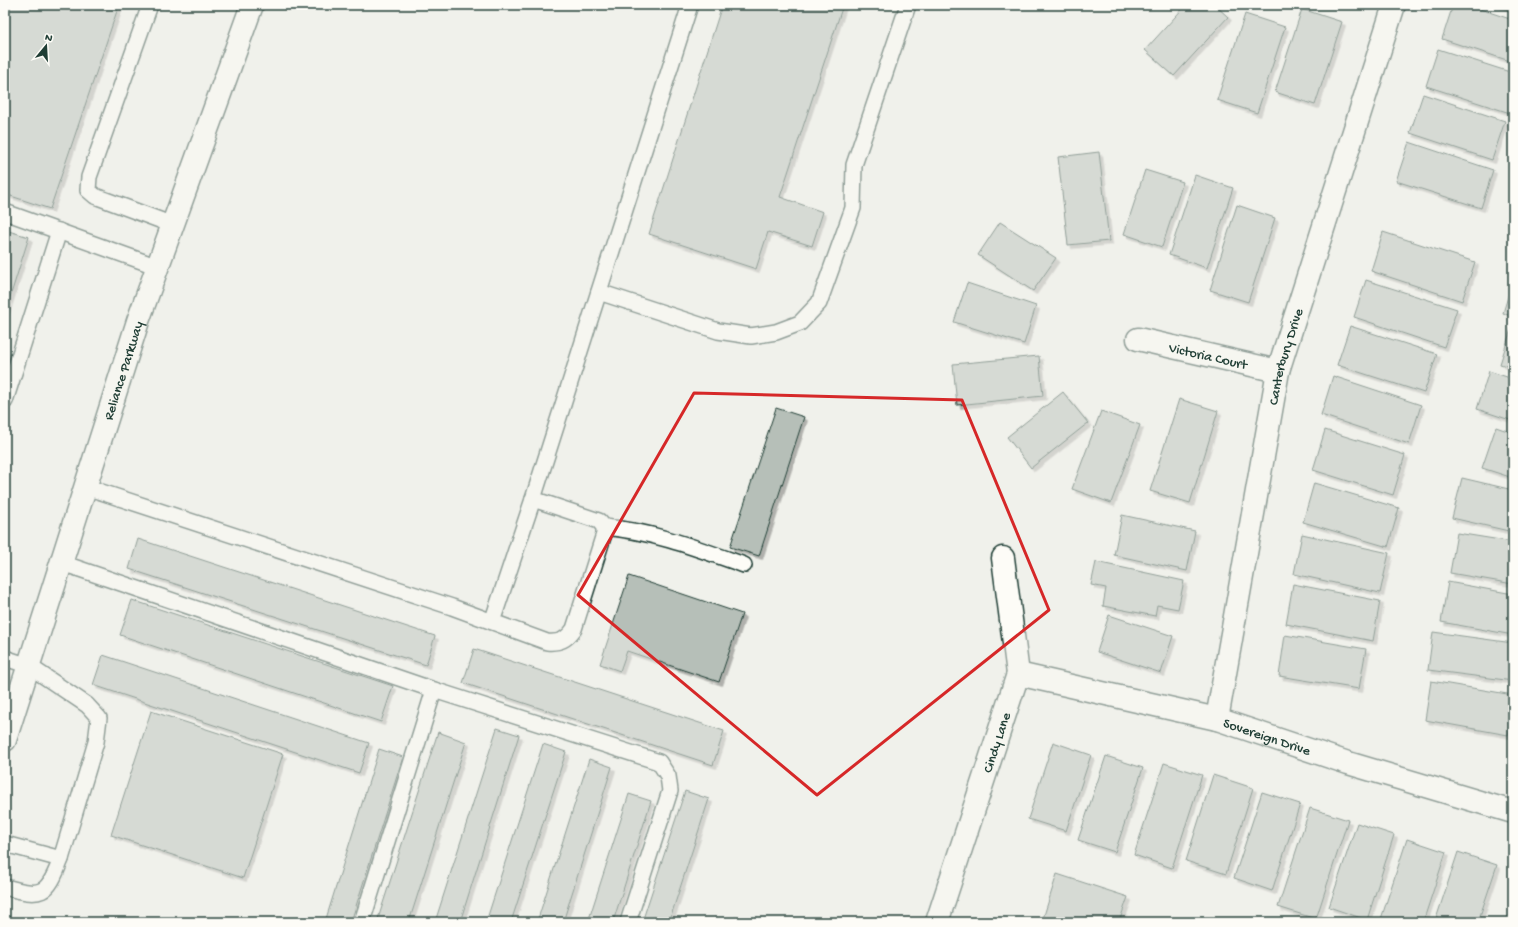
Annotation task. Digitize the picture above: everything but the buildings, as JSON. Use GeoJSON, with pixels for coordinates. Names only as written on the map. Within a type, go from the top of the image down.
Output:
{"type":"FeatureCollection","features":[{"type":"Feature","properties":{"kind":"street","name":"Reliance Parkway"},"geometry":{"type":"LineString","coordinates":[[5,740],[138,321],[252,5]]}},
{"type":"Feature","properties":{"kind":"street","name":"Canterbury Drive"},"geometry":{"type":"LineString","coordinates":[[1217,719],[1278,371],[1394,5]]}},
{"type":"Feature","properties":{"kind":"street","name":"Victoria Court"},"geometry":{"type":"LineString","coordinates":[[1138,339],[1278,371]]}},
{"type":"Feature","properties":{"kind":"street","name":"Cindy Lane"},"geometry":{"type":"LineString","coordinates":[[937,922],[1018,674],[1003,558]]}},
{"type":"Feature","properties":{"kind":"street","name":"Sovereign Drive"},"geometry":{"type":"LineString","coordinates":[[1018,674],[1217,719],[1348,762],[1513,812]]}},
{"type":"Feature","properties":{"kind":"lane"},"geometry":{"type":"LineString","coordinates":[[150,5],[89,177],[88,190],[95,196],[172,225]]}},
{"type":"Feature","properties":{"kind":"lane"},"geometry":{"type":"LineString","coordinates":[[492,622],[533,499],[690,5]]}},
{"type":"Feature","properties":{"kind":"lane"},"geometry":{"type":"LineString","coordinates":[[599,292],[718,331],[751,336],[776,332],[800,323],[819,303],[853,208],[854,165],[908,5]]}},
{"type":"Feature","properties":{"kind":"lane"},"geometry":{"type":"LineString","coordinates":[[5,212],[158,267]]}},
{"type":"Feature","properties":{"kind":"lane"},"geometry":{"type":"LineString","coordinates":[[5,401],[58,231]]}},
{"type":"Feature","properties":{"kind":"lane"},"geometry":{"type":"LineString","coordinates":[[86,486],[452,607],[546,642],[559,643],[568,638],[574,629],[604,534],[604,526]]}},
{"type":"Feature","properties":{"kind":"lane"},"geometry":{"type":"LineString","coordinates":[[533,499],[599,521],[604,526],[626,529],[691,547],[744,565]]}},
{"type":"Feature","properties":{"kind":"lane"},"geometry":{"type":"LineString","coordinates":[[62,563],[434,690],[659,762],[668,776],[670,791],[628,922]]}},
{"type":"Feature","properties":{"kind":"lane"},"geometry":{"type":"LineString","coordinates":[[5,658],[29,666],[87,705],[99,718],[96,742],[53,881],[42,891],[28,893],[5,887]]}},
{"type":"Feature","properties":{"kind":"lane"},"geometry":{"type":"LineString","coordinates":[[362,922],[434,690]]}},
{"type":"Feature","properties":{"kind":"lane"},"geometry":{"type":"LineString","coordinates":[[5,844],[61,859]]}},
{"type":"Feature","properties":{"kind":"highlighted area"},"geometry":{"type":"Polygon","coordinates":[[[694,393],[962,400],[1049,610],[817,795],[578,595],[694,393]]]}}]}
